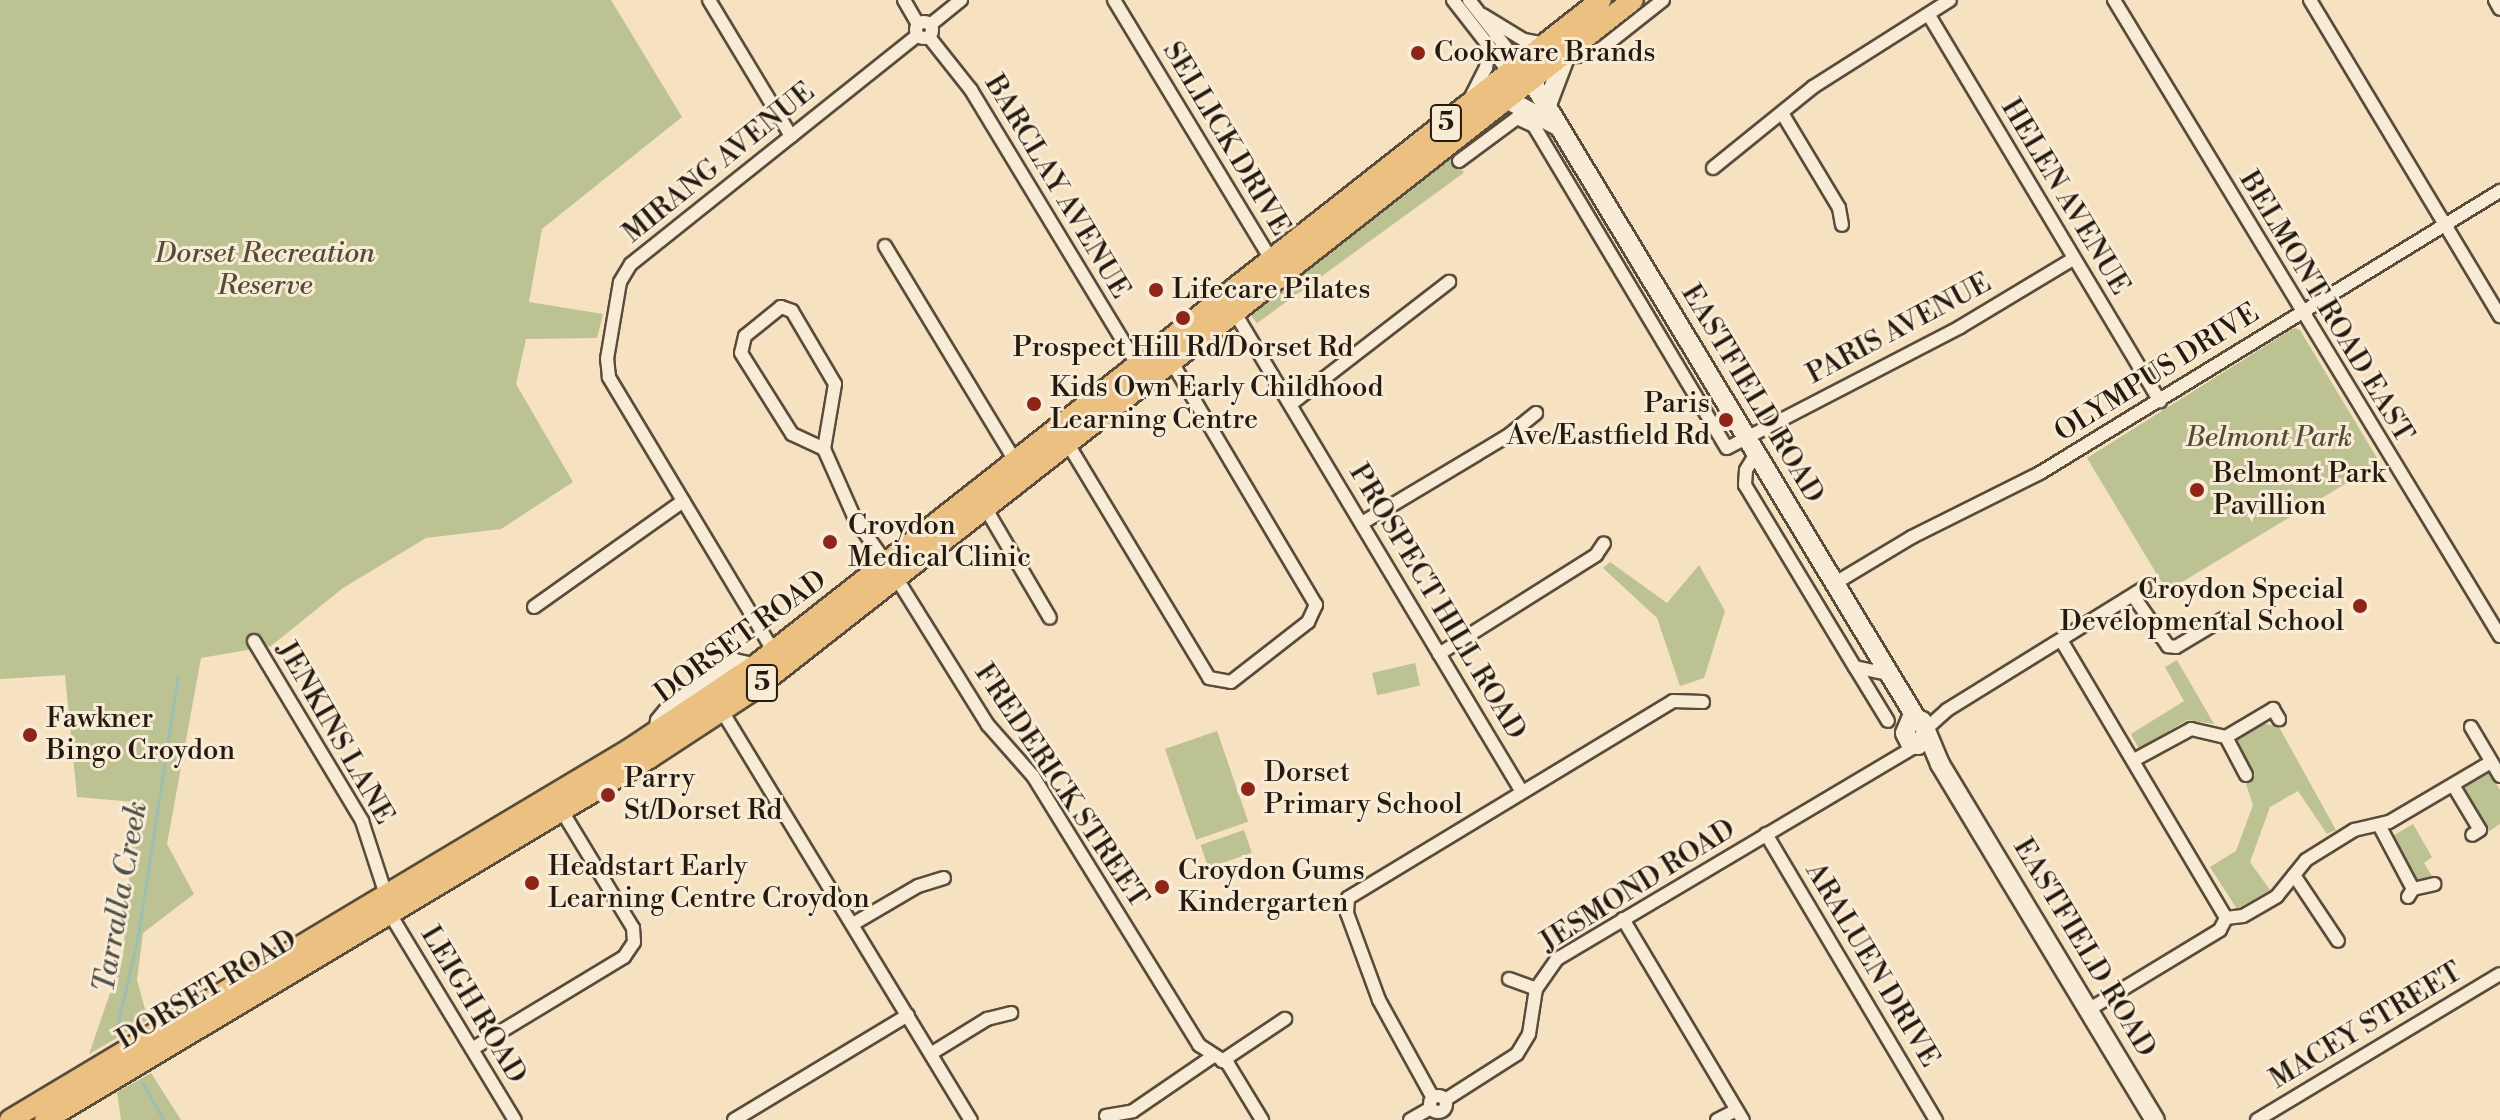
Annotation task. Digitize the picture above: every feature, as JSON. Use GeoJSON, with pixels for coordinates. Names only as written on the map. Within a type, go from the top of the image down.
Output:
{"type":"FeatureCollection","features":[{"type":"Feature","properties":{"kind":"main road","name":"DORSET ROAD"},"geometry":{"type":"LineString","coordinates":[[10,1120],[70,1095],[388,904],[655,733],[717,703],[774,652],[986,509],[1138,366],[1278,268],[1518,81],[1545,44],[1601,0]]}},
{"type":"Feature","properties":{"kind":"main road","name":"DORSET ROAD"},"geometry":{"type":"LineString","coordinates":[[388,904],[562,811],[717,703],[892,571],[1016,462],[1063,436],[1172,362],[1235,313],[1278,268],[1466,107],[1568,51],[1633,0]]}},
{"type":"Feature","properties":{"kind":"main road"},"geometry":{"type":"LineString","coordinates":[[1548,102],[1568,51]]}},
{"type":"Feature","properties":{"kind":"main road","name":"EASTFIELD ROAD"},"geometry":{"type":"LineString","coordinates":[[1518,81],[1548,102],[1888,676],[1913,730],[1940,764],[2155,1120]]}},
{"type":"Feature","properties":{"kind":"main road","name":"EASTFIELD ROAD"},"geometry":{"type":"LineString","coordinates":[[1518,81],[1567,138]]}},
{"type":"Feature","properties":{"kind":"main road","name":"DORSET ROAD"},"geometry":{"type":"LineString","coordinates":[[45,1120],[70,1095]]}},
{"type":"Feature","properties":{"kind":"street"},"geometry":{"type":"LineString","coordinates":[[709,0],[791,136]]}},
{"type":"Feature","properties":{"kind":"street","name":"BARCLAY AVENUE"},"geometry":{"type":"LineString","coordinates":[[904,0],[971,90],[1138,366]]}},
{"type":"Feature","properties":{"kind":"street","name":"MIRANG AVENUE"},"geometry":{"type":"LineString","coordinates":[[774,652],[607,370],[620,282],[631,264],[961,0]]}},
{"type":"Feature","properties":{"kind":"street","name":"SELLICK DRIVE"},"geometry":{"type":"LineString","coordinates":[[1114,0],[1278,268]]}},
{"type":"Feature","properties":{"kind":"street"},"geometry":{"type":"LineString","coordinates":[[1453,0],[1518,81]]}},
{"type":"Feature","properties":{"kind":"street"},"geometry":{"type":"LineString","coordinates":[[1469,0],[1518,81]]}},
{"type":"Feature","properties":{"kind":"street"},"geometry":{"type":"LineString","coordinates":[[1568,51],[1578,56],[1601,49],[1663,0]]}},
{"type":"Feature","properties":{"kind":"street"},"geometry":{"type":"LineString","coordinates":[[1713,168],[1829,77],[1930,17],[1950,0]]}},
{"type":"Feature","properties":{"kind":"street","name":"BELMONT ROAD EAST"},"geometry":{"type":"LineString","coordinates":[[2114,0],[2500,636]]}},
{"type":"Feature","properties":{"kind":"street"},"geometry":{"type":"LineString","coordinates":[[2310,0],[2500,316]]}},
{"type":"Feature","properties":{"kind":"street"},"geometry":{"type":"LineString","coordinates":[[2495,0],[2500,9]]}},
{"type":"Feature","properties":{"kind":"street"},"geometry":{"type":"LineString","coordinates":[[1477,12],[1524,40],[1545,44]]}},
{"type":"Feature","properties":{"kind":"street","name":"HELEN AVENUE"},"geometry":{"type":"LineString","coordinates":[[1930,17],[2160,401]]}},
{"type":"Feature","properties":{"kind":"street"},"geometry":{"type":"LineString","coordinates":[[1466,107],[1486,68],[1489,48]]}},
{"type":"Feature","properties":{"kind":"street"},"geometry":{"type":"LineString","coordinates":[[1782,113],[1839,208],[1842,225]]}},
{"type":"Feature","properties":{"kind":"street"},"geometry":{"type":"LineString","coordinates":[[1459,161],[1517,118],[1534,126],[1719,441],[1731,448],[1751,449],[1745,485],[1855,667],[1913,730]]}},
{"type":"Feature","properties":{"kind":"street"},"geometry":{"type":"LineString","coordinates":[[1561,171],[1567,138]]}},
{"type":"Feature","properties":{"kind":"street","name":"OLYMPUS DRIVE"},"geometry":{"type":"LineString","coordinates":[[1832,585],[2040,473],[2500,191]]}},
{"type":"Feature","properties":{"kind":"street"},"geometry":{"type":"LineString","coordinates":[[885,246],[1016,462]]}},
{"type":"Feature","properties":{"kind":"street","name":"PARIS AVENUE"},"geometry":{"type":"LineString","coordinates":[[1751,449],[2073,259]]}},
{"type":"Feature","properties":{"kind":"street"},"geometry":{"type":"LineString","coordinates":[[1291,404],[1449,282]]}},
{"type":"Feature","properties":{"kind":"street"},"geometry":{"type":"LineString","coordinates":[[781,307],[792,311],[835,384],[824,449],[792,434],[741,353],[745,336],[781,307]]}},
{"type":"Feature","properties":{"kind":"street","name":"PROSPECT HILL ROAD"},"geometry":{"type":"LineString","coordinates":[[1235,313],[1522,792]]}},
{"type":"Feature","properties":{"kind":"street"},"geometry":{"type":"LineString","coordinates":[[1063,436],[1202,667],[1216,683],[1231,682],[1312,617],[1315,599],[1172,362]]}},
{"type":"Feature","properties":{"kind":"street"},"geometry":{"type":"LineString","coordinates":[[1362,523],[1509,435],[1536,413]]}},
{"type":"Feature","properties":{"kind":"street","name":"FREDERICK STREET"},"geometry":{"type":"LineString","coordinates":[[824,449],[855,519],[892,571],[988,725],[1033,776],[1199,1045],[1217,1059],[1262,1120]]}},
{"type":"Feature","properties":{"kind":"street"},"geometry":{"type":"LineString","coordinates":[[534,607],[683,501]]}},
{"type":"Feature","properties":{"kind":"street"},"geometry":{"type":"LineString","coordinates":[[986,509],[1050,618]]}},
{"type":"Feature","properties":{"kind":"street"},"geometry":{"type":"LineString","coordinates":[[1439,654],[1596,555],[1604,543]]}},
{"type":"Feature","properties":{"kind":"street","name":"JESMOND ROAD"},"geometry":{"type":"LineString","coordinates":[[1410,1120],[1440,1107],[1517,1054],[1529,1034],[1536,989],[1557,959],[1864,775],[1913,730],[2139,592],[2168,646],[2176,647],[2223,619]]}},
{"type":"Feature","properties":{"kind":"street"},"geometry":{"type":"LineString","coordinates":[[2061,640],[2226,918]]}},
{"type":"Feature","properties":{"kind":"street","name":"JENKINS LANE"},"geometry":{"type":"LineString","coordinates":[[254,641],[362,821],[388,904]]}},
{"type":"Feature","properties":{"kind":"street"},"geometry":{"type":"LineString","coordinates":[[655,733],[657,720],[669,705],[735,660],[756,665]]}},
{"type":"Feature","properties":{"kind":"street"},"geometry":{"type":"LineString","coordinates":[[1855,667],[1888,676]]}},
{"type":"Feature","properties":{"kind":"street"},"geometry":{"type":"LineString","coordinates":[[1440,1107],[1379,1000],[1347,901],[1673,701],[1703,702]]}},
{"type":"Feature","properties":{"kind":"street"},"geometry":{"type":"LineString","coordinates":[[717,703],[971,1120]]}},
{"type":"Feature","properties":{"kind":"street"},"geometry":{"type":"LineString","coordinates":[[2134,760],[2191,729],[2226,737],[2273,709],[2279,719]]}},
{"type":"Feature","properties":{"kind":"street"},"geometry":{"type":"LineString","coordinates":[[2471,727],[2500,776]]}},
{"type":"Feature","properties":{"kind":"street"},"geometry":{"type":"LineString","coordinates":[[2226,737],[2246,776]]}},
{"type":"Feature","properties":{"kind":"street"},"geometry":{"type":"LineString","coordinates":[[2226,918],[2243,916],[2268,902],[2306,860],[2354,830],[2379,825],[2491,762]]}},
{"type":"Feature","properties":{"kind":"street"},"geometry":{"type":"LineString","coordinates":[[2453,785],[2480,830],[2472,835]]}},
{"type":"Feature","properties":{"kind":"street"},"geometry":{"type":"LineString","coordinates":[[472,1049],[624,957],[634,942],[633,928],[562,811]]}},
{"type":"Feature","properties":{"kind":"street"},"geometry":{"type":"LineString","coordinates":[[2379,825],[2411,893],[2434,884]]}},
{"type":"Feature","properties":{"kind":"street","name":"ARALUEN DRIVE"},"geometry":{"type":"LineString","coordinates":[[1766,834],[1932,1119]]}},
{"type":"Feature","properties":{"kind":"street"},"geometry":{"type":"LineString","coordinates":[[2294,875],[2338,941]]}},
{"type":"Feature","properties":{"kind":"street"},"geometry":{"type":"LineString","coordinates":[[853,924],[918,886],[944,878]]}},
{"type":"Feature","properties":{"kind":"street","name":"LEIGH ROAD"},"geometry":{"type":"LineString","coordinates":[[388,904],[515,1120]]}},
{"type":"Feature","properties":{"kind":"street"},"geometry":{"type":"LineString","coordinates":[[2088,1010],[2220,930],[2226,918]]}},
{"type":"Feature","properties":{"kind":"street"},"geometry":{"type":"LineString","coordinates":[[1623,919],[1740,1115],[1717,1120]]}},
{"type":"Feature","properties":{"kind":"street","name":"MACEY STREET"},"geometry":{"type":"LineString","coordinates":[[2257,1120],[2500,974]]}},
{"type":"Feature","properties":{"kind":"street"},"geometry":{"type":"LineString","coordinates":[[1509,979],[1536,989]]}},
{"type":"Feature","properties":{"kind":"street"},"geometry":{"type":"LineString","coordinates":[[932,1053],[987,1019],[1011,1013]]}},
{"type":"Feature","properties":{"kind":"street"},"geometry":{"type":"LineString","coordinates":[[734,1120],[908,1015]]}},
{"type":"Feature","properties":{"kind":"street"},"geometry":{"type":"LineString","coordinates":[[1106,1116],[1133,1111],[1285,1019]]}},
{"type":"Feature","properties":{"kind":"green space","name":"Dorset Recreation Reserve"},"geometry":{"type":"Polygon","coordinates":[[[0,0],[611,0],[682,117],[542,229],[529,302],[603,314],[597,338],[526,339],[516,384],[573,482],[501,529],[426,538],[343,588],[271,646],[201,658],[167,844],[194,894],[143,933],[137,980],[148,1020],[89,1054],[123,956],[135,802],[77,797],[65,675],[0,679],[0,0]]]}},
{"type":"Feature","properties":{"kind":"green space"},"geometry":{"type":"Polygon","coordinates":[[[1451,155],[1464,173],[1257,323],[1244,305],[1451,155]]]}},
{"type":"Feature","properties":{"kind":"green space","name":"Belmont Park"},"geometry":{"type":"Polygon","coordinates":[[[2294,328],[2300,330],[2380,463],[2167,591],[2087,458],[2294,328]]]}},
{"type":"Feature","properties":{"kind":"green space"},"geometry":{"type":"Polygon","coordinates":[[[1610,562],[1667,603],[1699,565],[1725,611],[1704,678],[1680,686],[1657,618],[1603,568],[1610,562]]]}},
{"type":"Feature","properties":{"kind":"green space"},"geometry":{"type":"Polygon","coordinates":[[[2177,660],[2214,724],[2187,720],[2139,749],[2131,734],[2184,701],[2165,667],[2177,660]]]}},
{"type":"Feature","properties":{"kind":"green space"},"geometry":{"type":"Polygon","coordinates":[[[1415,663],[1420,685],[1377,695],[1372,673],[1415,663]]]}},
{"type":"Feature","properties":{"kind":"green space"},"geometry":{"type":"Polygon","coordinates":[[[2262,723],[2279,727],[2336,830],[2327,834],[2298,791],[2270,807],[2250,862],[2270,890],[2237,909],[2210,867],[2236,851],[2253,805],[2245,781],[2255,775],[2236,740],[2262,723]]]}},
{"type":"Feature","properties":{"kind":"green space"},"geometry":{"type":"Polygon","coordinates":[[[1217,731],[1248,822],[1196,840],[1165,749],[1217,731]]]}},
{"type":"Feature","properties":{"kind":"green space"},"geometry":{"type":"Polygon","coordinates":[[[2488,771],[2500,790],[2500,824],[2488,832],[2461,787],[2488,771]]]}},
{"type":"Feature","properties":{"kind":"green space"},"geometry":{"type":"Polygon","coordinates":[[[2413,824],[2432,857],[2424,863],[2433,878],[2415,883],[2389,838],[2413,824]]]}},
{"type":"Feature","properties":{"kind":"green space"},"geometry":{"type":"Polygon","coordinates":[[[1244,830],[1252,853],[1208,868],[1201,845],[1244,830]]]}},
{"type":"Feature","properties":{"kind":"green space"},"geometry":{"type":"Polygon","coordinates":[[[151,1073],[181,1120],[121,1120],[117,1092],[151,1073]]]}},
{"type":"Feature","properties":{"kind":"waterway","name":"Tarralla Creek"},"geometry":{"type":"LineString","coordinates":[[116,1030],[138,936],[178,676]]}},
{"type":"Feature","properties":{"kind":"waterway","name":"Tarralla Creek"},"geometry":{"type":"LineString","coordinates":[[142,1083],[164,1120]]}},
{"type":"Feature","properties":{"kind":"place","name":"Cookware Brands"},"geometry":{"type":"Point","coordinates":[1418,53]}},
{"type":"Feature","properties":{"kind":"place","name":"Lifecare Pilates"},"geometry":{"type":"Point","coordinates":[1156,290]}},
{"type":"Feature","properties":{"kind":"place","name":"Prospect Hill Rd/Dorset Rd"},"geometry":{"type":"Point","coordinates":[1183,318]}},
{"type":"Feature","properties":{"kind":"place","name":"Kids Own Early Childhood Learning Centre"},"geometry":{"type":"Point","coordinates":[1034,404]}},
{"type":"Feature","properties":{"kind":"place","name":"Paris Ave/Eastfield Rd"},"geometry":{"type":"Point","coordinates":[1726,420]}},
{"type":"Feature","properties":{"kind":"place","name":"Belmont Park Pavillion"},"geometry":{"type":"Point","coordinates":[2197,490]}},
{"type":"Feature","properties":{"kind":"place","name":"Croydon Medical Clinic"},"geometry":{"type":"Point","coordinates":[830,542]}},
{"type":"Feature","properties":{"kind":"place","name":"Croydon Special Developmental School"},"geometry":{"type":"Point","coordinates":[2360,606]}},
{"type":"Feature","properties":{"kind":"place","name":"Fawkner Bingo Croydon"},"geometry":{"type":"Point","coordinates":[30,735]}},
{"type":"Feature","properties":{"kind":"place","name":"Dorset Primary School"},"geometry":{"type":"Point","coordinates":[1248,789]}},
{"type":"Feature","properties":{"kind":"place","name":"Parry St/Dorset Rd"},"geometry":{"type":"Point","coordinates":[608,795]}},
{"type":"Feature","properties":{"kind":"place","name":"Headstart Early Learning Centre Croydon"},"geometry":{"type":"Point","coordinates":[532,883]}},
{"type":"Feature","properties":{"kind":"place","name":"Croydon Gums Kindergarten"},"geometry":{"type":"Point","coordinates":[1162,887]}}]}
